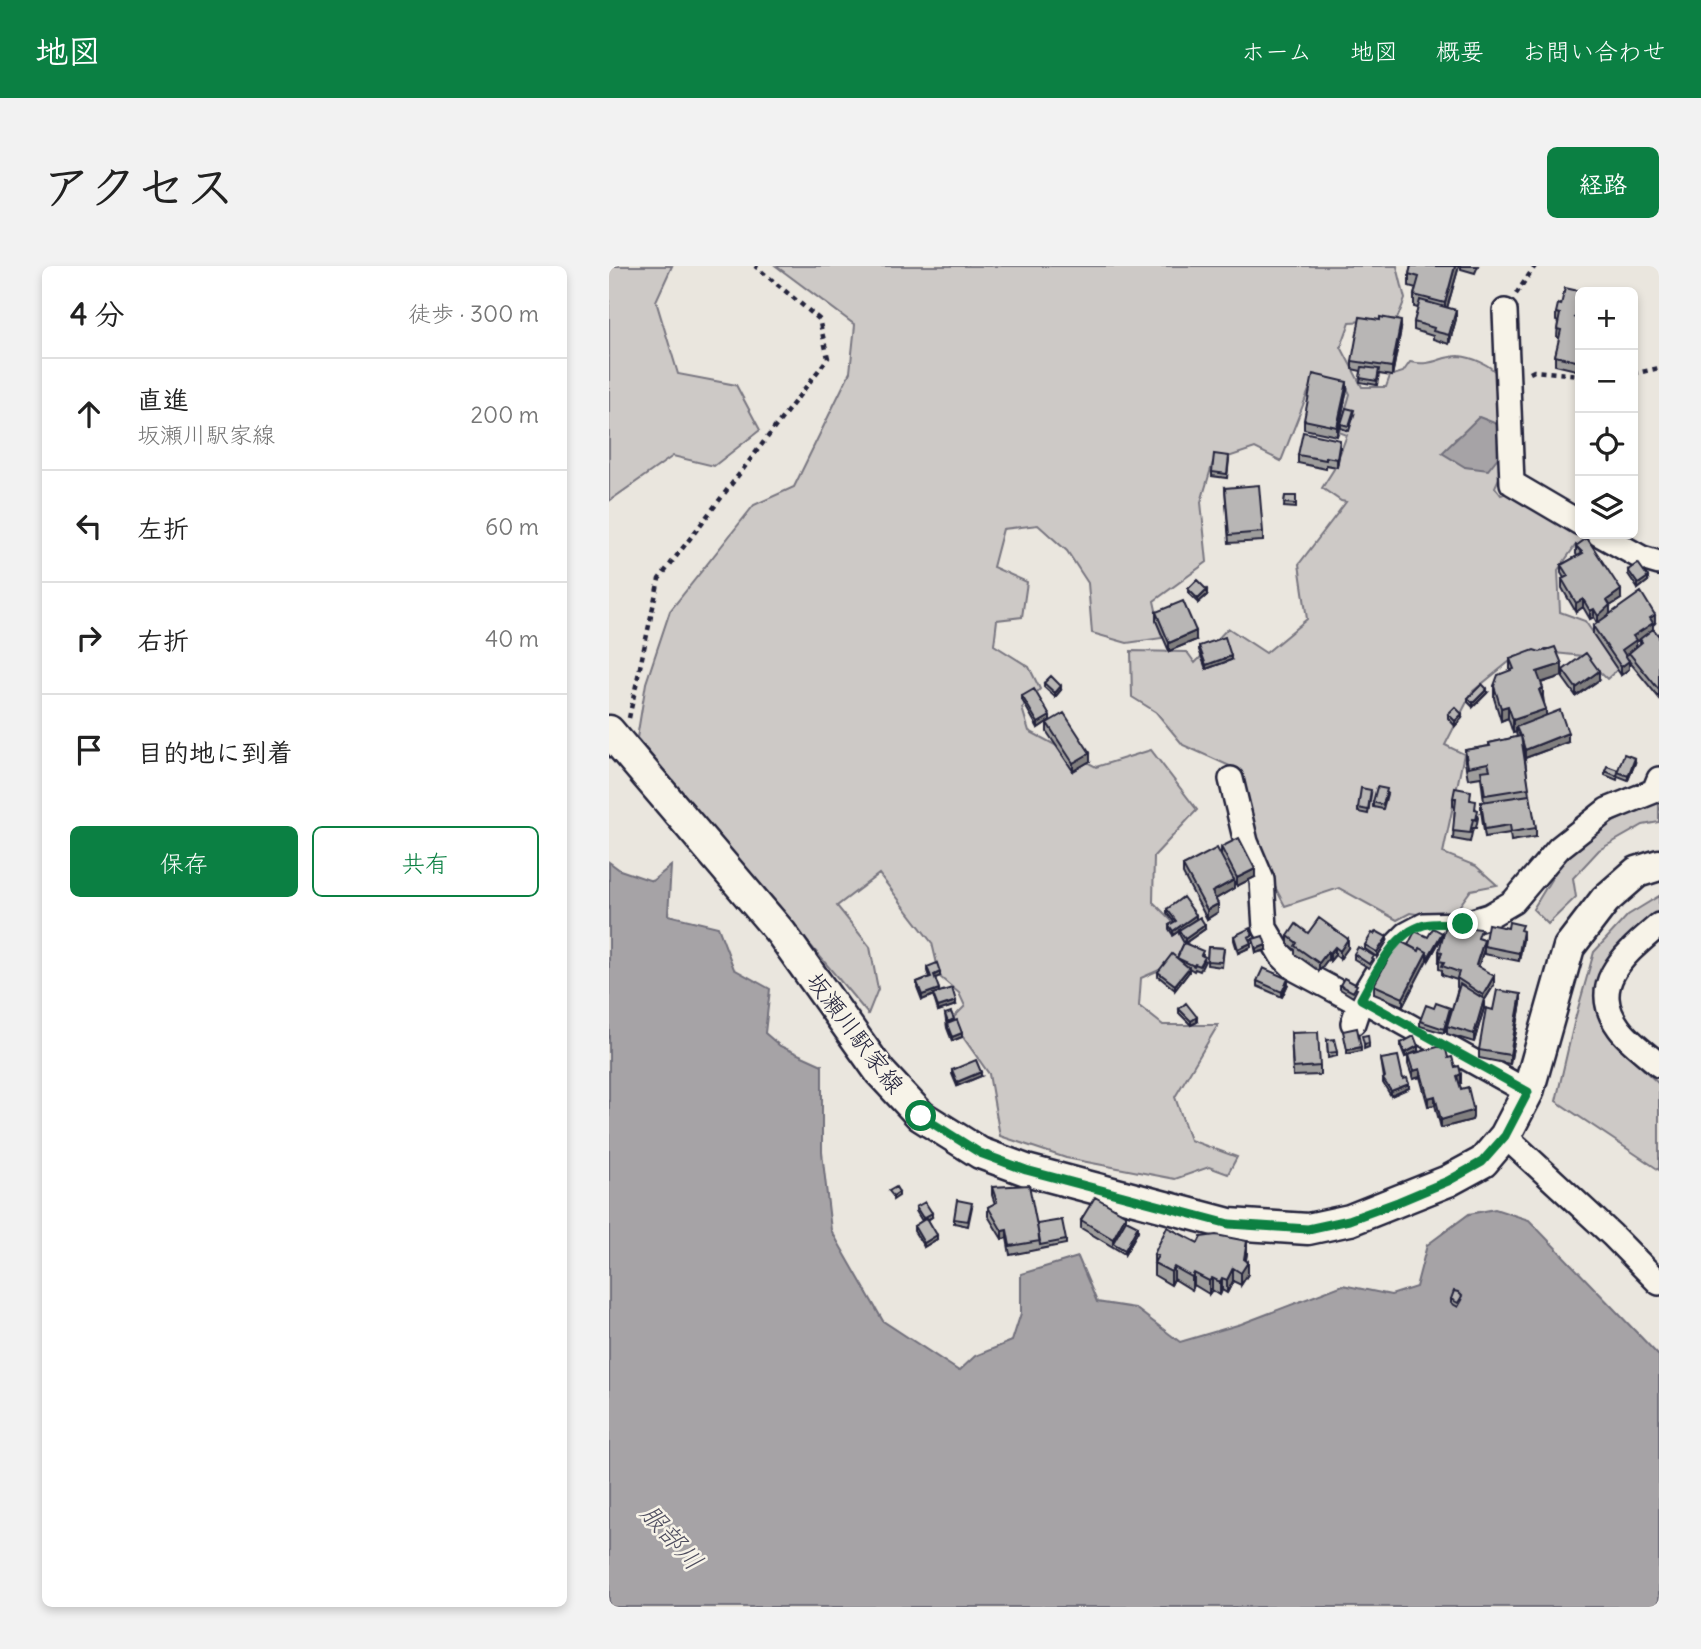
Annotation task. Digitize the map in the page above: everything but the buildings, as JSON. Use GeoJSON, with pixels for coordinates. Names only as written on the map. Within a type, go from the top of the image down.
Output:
{"type":"FeatureCollection","features":[{"type":"Feature","properties":{"kind":"main road","name":"坂瀬川駅家線"},"geometry":{"type":"LineString","coordinates":[[612,735],[781,933],[880,1072],[921,1116],[980,1153],[1026,1170],[1229,1224],[1308,1229],[1349,1220],[1448,1181],[1482,1162],[1505,1136],[1528,1092],[1569,947],[1605,900],[1637,872],[1659,864]]}},
{"type":"Feature","properties":{"kind":"street"},"geometry":{"type":"LineString","coordinates":[[1505,311],[1512,483],[1575,520]]}},
{"type":"Feature","properties":{"kind":"street"},"geometry":{"type":"LineString","coordinates":[[1608,539],[1641,558],[1659,563]]}},
{"type":"Feature","properties":{"kind":"street"},"geometry":{"type":"LineString","coordinates":[[1231,779],[1246,842],[1262,880],[1265,928],[1281,955],[1295,969],[1355,1000],[1361,999],[1528,1092]]}},
{"type":"Feature","properties":{"kind":"street"},"geometry":{"type":"LineString","coordinates":[[1353,1023],[1361,999],[1389,952],[1407,934],[1424,925],[1463,924],[1489,916],[1513,902],[1559,848],[1607,810],[1654,791],[1659,779]]}},
{"type":"Feature","properties":{"kind":"street"},"geometry":{"type":"LineString","coordinates":[[1659,925],[1624,955],[1608,983],[1607,1004],[1619,1028],[1659,1065]]}},
{"type":"Feature","properties":{"kind":"street"},"geometry":{"type":"LineString","coordinates":[[1505,1136],[1612,1235],[1659,1283]]}},
{"type":"Feature","properties":{"kind":"path"},"geometry":{"type":"LineString","coordinates":[[612,735],[631,715],[659,579],[828,358],[819,319],[755,266]]}},
{"type":"Feature","properties":{"kind":"path"},"geometry":{"type":"LineString","coordinates":[[1505,311],[1535,266]]}},
{"type":"Feature","properties":{"kind":"path"},"geometry":{"type":"LineString","coordinates":[[1638,373],[1659,369]]}},
{"type":"Feature","properties":{"kind":"path"},"geometry":{"type":"LineString","coordinates":[[1526,375],[1534,371],[1575,374]]}},
{"type":"Feature","properties":{"kind":"shaded area"},"geometry":{"type":"Polygon","coordinates":[[[609,266],[672,266],[656,301],[678,374],[736,385],[760,430],[714,466],[673,456],[609,501],[609,266]]]}},
{"type":"Feature","properties":{"kind":"shaded area"},"geometry":{"type":"Polygon","coordinates":[[[776,266],[1397,266],[1405,299],[1397,319],[1350,322],[1341,347],[1362,387],[1386,387],[1390,376],[1403,372],[1410,362],[1425,363],[1459,356],[1486,365],[1498,375],[1504,467],[1495,487],[1501,495],[1515,490],[1575,531],[1575,539],[1600,540],[1575,546],[1558,570],[1560,612],[1585,621],[1618,669],[1607,679],[1583,656],[1545,652],[1515,657],[1472,692],[1445,745],[1464,754],[1443,853],[1476,866],[1497,885],[1471,890],[1450,919],[1410,913],[1397,920],[1339,888],[1285,906],[1252,843],[1232,767],[1183,745],[1156,712],[1132,697],[1131,651],[1187,652],[1195,663],[1228,628],[1266,653],[1307,619],[1299,564],[1346,502],[1322,488],[1334,469],[1347,435],[1339,432],[1350,394],[1346,386],[1321,376],[1309,390],[1281,461],[1255,448],[1213,462],[1201,502],[1207,562],[1154,601],[1162,638],[1127,643],[1092,633],[1088,583],[1067,551],[1038,525],[1003,529],[993,567],[1027,582],[1022,617],[997,620],[994,645],[1029,667],[1040,689],[1022,708],[1029,731],[1096,767],[1151,750],[1197,810],[1154,856],[1153,902],[1187,936],[1189,957],[1141,978],[1139,1006],[1163,1025],[1218,1025],[1175,1097],[1190,1140],[1237,1157],[1228,1174],[1209,1167],[1175,1179],[1066,1158],[1000,1136],[989,1074],[951,1020],[965,1006],[959,993],[940,977],[932,943],[879,874],[837,906],[870,947],[878,989],[868,1014],[637,738],[646,683],[670,611],[754,505],[794,487],[850,372],[855,325],[776,266]],[[1468,431],[1455,439],[1465,467],[1481,468],[1468,431]]]}},
{"type":"Feature","properties":{"kind":"shaded area"},"geometry":{"type":"Polygon","coordinates":[[[1659,798],[1659,822],[1643,825],[1599,850],[1573,878],[1576,897],[1548,924],[1533,909],[1561,863],[1592,833],[1659,798]]]}},
{"type":"Feature","properties":{"kind":"shaded area"},"geometry":{"type":"Polygon","coordinates":[[[1659,896],[1659,913],[1651,919],[1604,977],[1595,1006],[1613,1041],[1659,1084],[1659,1170],[1556,1101],[1594,952],[1628,915],[1659,896]]]}},
{"type":"Feature","properties":{"kind":"water"},"geometry":{"type":"Polygon","coordinates":[[[1479,417],[1497,424],[1499,456],[1488,470],[1465,467],[1442,453],[1479,417]]]}},
{"type":"Feature","properties":{"kind":"water","name":"服部川"},"geometry":{"type":"Polygon","coordinates":[[[609,862],[620,870],[652,881],[671,866],[668,915],[718,927],[734,969],[770,989],[765,1033],[780,1046],[822,1065],[822,1152],[831,1230],[883,1321],[959,1371],[975,1356],[1012,1341],[1021,1313],[1021,1274],[1078,1257],[1097,1302],[1135,1308],[1180,1342],[1241,1324],[1343,1285],[1391,1295],[1416,1287],[1427,1245],[1469,1214],[1495,1209],[1529,1220],[1659,1356],[1659,1607],[609,1607],[609,862]]]}},
{"type":"Feature","properties":{"kind":"route"},"geometry":{"type":"LineString","coordinates":[[921,1116],[980,1153],[1026,1170],[1229,1224],[1308,1229],[1349,1220],[1448,1181],[1482,1162],[1505,1136],[1528,1092],[1361,999],[1389,952],[1407,934],[1424,925],[1463,924]]}}]}
